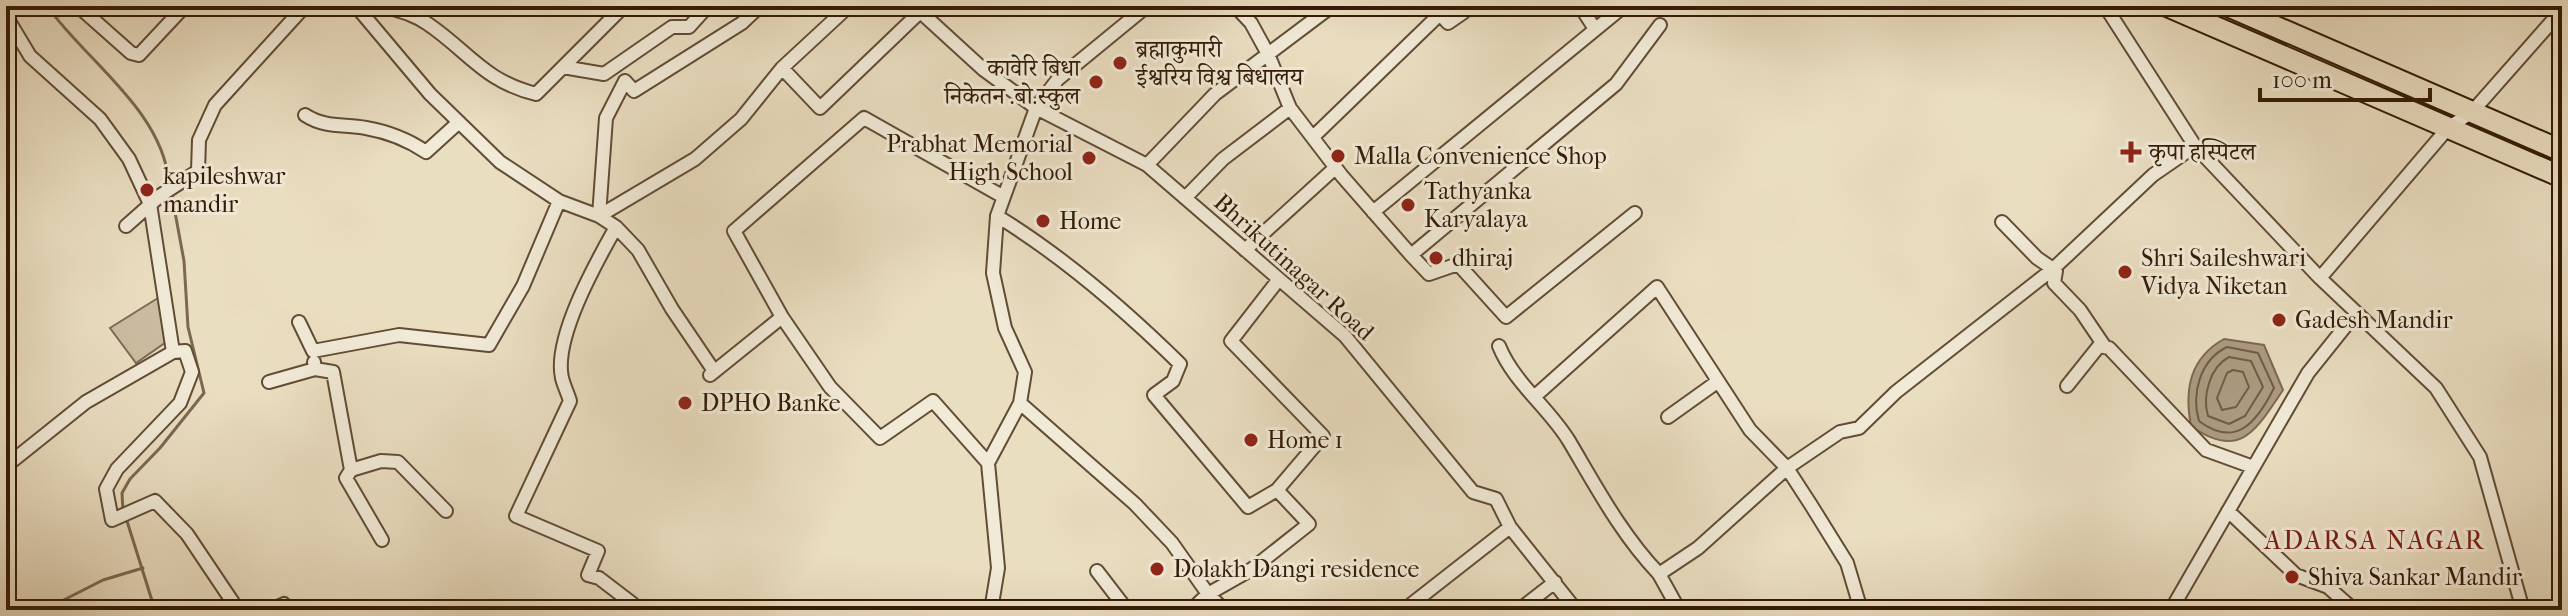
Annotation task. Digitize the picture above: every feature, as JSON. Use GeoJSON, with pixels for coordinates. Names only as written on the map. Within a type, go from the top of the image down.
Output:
{"type":"FeatureCollection","features":[{"type":"Feature","properties":{"kind":"highway"},"geometry":{"type":"LineString","coordinates":[[2167,6],[2562,177]]}},
{"type":"Feature","properties":{"kind":"highway"},"geometry":{"type":"LineString","coordinates":[[2228,6],[2562,151]]}},
{"type":"Feature","properties":{"kind":"street"},"geometry":{"type":"LineString","coordinates":[[78,6],[131,53],[139,55],[183,8]]}},
{"type":"Feature","properties":{"kind":"street"},"geometry":{"type":"LineString","coordinates":[[126,226],[150,204],[198,171],[199,140],[215,105],[305,6]]}},
{"type":"Feature","properties":{"kind":"street"},"geometry":{"type":"LineString","coordinates":[[356,6],[430,94],[500,162],[559,201],[599,216],[616,227],[638,250],[712,373],[782,317]]}},
{"type":"Feature","properties":{"kind":"street"},"geometry":{"type":"LineString","coordinates":[[383,6],[408,12],[429,24],[466,53],[488,76],[536,94],[624,6]]}},
{"type":"Feature","properties":{"kind":"street"},"geometry":{"type":"LineString","coordinates":[[563,67],[604,74],[672,27],[689,27],[708,6]]}},
{"type":"Feature","properties":{"kind":"street"},"geometry":{"type":"LineString","coordinates":[[599,216],[606,118],[625,81],[634,91],[742,23],[760,6]]}},
{"type":"Feature","properties":{"kind":"street"},"geometry":{"type":"LineString","coordinates":[[599,216],[695,159],[741,119],[782,68],[849,6]]}},
{"type":"Feature","properties":{"kind":"street"},"geometry":{"type":"LineString","coordinates":[[991,610],[998,568],[988,463],[1020,403],[1025,372],[1005,328],[993,273],[997,216],[1002,196],[1036,108],[1058,79],[1147,6]]}},
{"type":"Feature","properties":{"kind":"street"},"geometry":{"type":"LineString","coordinates":[[1235,6],[1251,23],[1268,54],[1290,108],[1373,212],[1429,274],[1458,264],[1506,317],[1635,213]]}},
{"type":"Feature","properties":{"kind":"street"},"geometry":{"type":"LineString","coordinates":[[1147,165],[1215,94],[1332,6]]}},
{"type":"Feature","properties":{"kind":"street"},"geometry":{"type":"LineString","coordinates":[[1580,6],[1595,29]]}},
{"type":"Feature","properties":{"kind":"street"},"geometry":{"type":"LineString","coordinates":[[1373,212],[1624,6]]}},
{"type":"Feature","properties":{"kind":"street"},"geometry":{"type":"LineString","coordinates":[[2105,6],[2195,146],[2320,278],[2436,388],[2480,457],[2523,610]]}},
{"type":"Feature","properties":{"kind":"street"},"geometry":{"type":"LineString","coordinates":[[782,68],[820,108],[917,9]]}},
{"type":"Feature","properties":{"kind":"street","name":"Bhrikutinagar Road"},"geometry":{"type":"LineString","coordinates":[[917,9],[984,70],[1036,108],[1147,165],[1345,336],[1473,492],[1496,499],[1510,527],[1576,610]]}},
{"type":"Feature","properties":{"kind":"street"},"geometry":{"type":"LineString","coordinates":[[2320,278],[2448,128],[2472,112],[2562,10]]}},
{"type":"Feature","properties":{"kind":"street"},"geometry":{"type":"LineString","coordinates":[[1313,137],[1440,14],[1448,23],[1464,12]]}},
{"type":"Feature","properties":{"kind":"street"},"geometry":{"type":"LineString","coordinates":[[6,16],[36,62],[89,109],[121,144],[150,204],[173,352]]}},
{"type":"Feature","properties":{"kind":"street"},"geometry":{"type":"LineString","coordinates":[[1411,255],[1616,84],[1660,25]]}},
{"type":"Feature","properties":{"kind":"street"},"geometry":{"type":"LineString","coordinates":[[1185,198],[1223,159],[1290,108]]}},
{"type":"Feature","properties":{"kind":"street"},"geometry":{"type":"LineString","coordinates":[[305,115],[320,125],[364,127],[395,134],[426,152],[459,122]]}},
{"type":"Feature","properties":{"kind":"street"},"geometry":{"type":"LineString","coordinates":[[988,463],[933,401],[880,438],[830,387],[782,317],[734,231],[864,118],[1002,196]]}},
{"type":"Feature","properties":{"kind":"street"},"geometry":{"type":"LineString","coordinates":[[1659,574],[1698,548],[1787,468],[1840,432],[1859,428],[1896,392],[2053,269],[2153,175],[2195,146]]}},
{"type":"Feature","properties":{"kind":"street"},"geometry":{"type":"LineString","coordinates":[[1245,250],[1335,168]]}},
{"type":"Feature","properties":{"kind":"street"},"geometry":{"type":"LineString","coordinates":[[313,351],[399,335],[489,345],[523,286],[559,201]]}},
{"type":"Feature","properties":{"kind":"street"},"geometry":{"type":"LineString","coordinates":[[997,216],[1052,253],[1142,327],[1180,364],[1173,381],[1154,395],[1248,507],[1277,490],[1323,436],[1231,341],[1279,279]]}},
{"type":"Feature","properties":{"kind":"street"},"geometry":{"type":"LineString","coordinates":[[2002,222],[2037,258],[2056,271],[2054,283],[2080,310],[2105,347]]}},
{"type":"Feature","properties":{"kind":"street"},"geometry":{"type":"LineString","coordinates":[[616,227],[591,271],[567,330],[561,375],[570,401],[516,516],[598,551],[588,575],[599,578],[633,604],[629,610]]}},
{"type":"Feature","properties":{"kind":"street"},"geometry":{"type":"LineString","coordinates":[[1534,397],[1657,287],[1750,430],[1787,468],[1847,563],[1861,610]]}},
{"type":"Feature","properties":{"kind":"street"},"geometry":{"type":"LineString","coordinates":[[2171,610],[2308,373],[2356,313]]}},
{"type":"Feature","properties":{"kind":"street"},"geometry":{"type":"LineString","coordinates":[[299,322],[313,351],[315,369]]}},
{"type":"Feature","properties":{"kind":"street"},"geometry":{"type":"LineString","coordinates":[[1499,346],[1506,362],[1568,439],[1598,495],[1659,574],[1679,610]]}},
{"type":"Feature","properties":{"kind":"street"},"geometry":{"type":"LineString","coordinates":[[2067,386],[2099,346],[2105,347],[2115,353],[2206,450],[2253,467]]}},
{"type":"Feature","properties":{"kind":"street"},"geometry":{"type":"LineString","coordinates":[[6,466],[86,402],[173,352],[185,351],[192,372],[180,403],[117,469],[106,489],[112,520],[155,501],[187,534],[238,610]]}},
{"type":"Feature","properties":{"kind":"street"},"geometry":{"type":"LineString","coordinates":[[269,382],[315,369],[333,372],[351,470]]}},
{"type":"Feature","properties":{"kind":"street"},"geometry":{"type":"LineString","coordinates":[[1668,417],[1717,382]]}},
{"type":"Feature","properties":{"kind":"street"},"geometry":{"type":"LineString","coordinates":[[1020,403],[1135,504],[1172,543],[1208,594],[1224,610]]}},
{"type":"Feature","properties":{"kind":"street"},"geometry":{"type":"LineString","coordinates":[[382,540],[346,478],[351,470],[381,461],[398,462],[446,511]]}},
{"type":"Feature","properties":{"kind":"street"},"geometry":{"type":"LineString","coordinates":[[1191,610],[1208,594],[1252,569],[1309,524],[1277,490]]}},
{"type":"Feature","properties":{"kind":"street"},"geometry":{"type":"LineString","coordinates":[[2228,511],[2296,575],[2328,587],[2354,610]]}},
{"type":"Feature","properties":{"kind":"street"},"geometry":{"type":"LineString","coordinates":[[1404,610],[1453,568],[1510,527]]}},
{"type":"Feature","properties":{"kind":"street"},"geometry":{"type":"LineString","coordinates":[[1097,571],[1127,610]]}},
{"type":"Feature","properties":{"kind":"street"},"geometry":{"type":"LineString","coordinates":[[1519,610],[1555,582]]}},
{"type":"Feature","properties":{"kind":"street"},"geometry":{"type":"LineString","coordinates":[[270,610],[284,604],[289,610]]}},
{"type":"Feature","properties":{"kind":"shaded area"},"geometry":{"type":"Polygon","coordinates":[[[158,298],[169,340],[136,363],[110,328],[158,298]]]}},
{"type":"Feature","properties":{"kind":"water"},"geometry":{"type":"Polygon","coordinates":[[[2224,339],[2264,345],[2283,390],[2255,428],[2235,441],[2222,441],[2191,426],[2189,412],[2189,387],[2197,365],[2224,339]]]}},
{"type":"Feature","properties":{"kind":"waterway"},"geometry":{"type":"LineString","coordinates":[[47,6],[138,109],[163,156],[169,182]]}},
{"type":"Feature","properties":{"kind":"waterway"},"geometry":{"type":"LineString","coordinates":[[50,8],[59,16],[53,6]]}},
{"type":"Feature","properties":{"kind":"waterway"},"geometry":{"type":"LineString","coordinates":[[123,511],[122,493],[130,479],[160,448],[204,393],[188,327],[184,261],[172,196]]}},
{"type":"Feature","properties":{"kind":"waterway"},"geometry":{"type":"LineString","coordinates":[[126,518],[155,610]]}},
{"type":"Feature","properties":{"kind":"waterway"},"geometry":{"type":"LineString","coordinates":[[44,610],[103,580],[143,568]]}},
{"type":"Feature","properties":{"kind":"place","name":"ब्रह्माकुमारी ईश्वरिय विश्व बिधालय"},"geometry":{"type":"Point","coordinates":[1120,63]}},
{"type":"Feature","properties":{"kind":"place","name":"कावेरि बिधा निकेतन .बाे.स्कुल"},"geometry":{"type":"Point","coordinates":[1096,82]}},
{"type":"Feature","properties":{"kind":"place","name":"कृपा हस्पिटल"},"geometry":{"type":"Point","coordinates":[2131,152]}},
{"type":"Feature","properties":{"kind":"place","name":"Malla Convenience Shop"},"geometry":{"type":"Point","coordinates":[1338,156]}},
{"type":"Feature","properties":{"kind":"place","name":"Prabhat Memorial High School"},"geometry":{"type":"Point","coordinates":[1089,158]}},
{"type":"Feature","properties":{"kind":"place","name":"kapileshwar mandir"},"geometry":{"type":"Point","coordinates":[147,190]}},
{"type":"Feature","properties":{"kind":"place","name":"Tathyanka Karyalaya"},"geometry":{"type":"Point","coordinates":[1408,205]}},
{"type":"Feature","properties":{"kind":"place","name":"Home"},"geometry":{"type":"Point","coordinates":[1043,221]}},
{"type":"Feature","properties":{"kind":"place","name":"dhiraj"},"geometry":{"type":"Point","coordinates":[1436,258]}},
{"type":"Feature","properties":{"kind":"place","name":"Shri Saileshwari Vidya Niketan"},"geometry":{"type":"Point","coordinates":[2125,272]}},
{"type":"Feature","properties":{"kind":"place","name":"Gadesh Mandir"},"geometry":{"type":"Point","coordinates":[2279,320]}},
{"type":"Feature","properties":{"kind":"place","name":"DPHO Banke"},"geometry":{"type":"Point","coordinates":[685,403]}},
{"type":"Feature","properties":{"kind":"place","name":"Home 1"},"geometry":{"type":"Point","coordinates":[1251,440]}},
{"type":"Feature","properties":{"kind":"place","name":"Dolakh Dangi residence"},"geometry":{"type":"Point","coordinates":[1157,569]}},
{"type":"Feature","properties":{"kind":"place","name":"Shiva Sankar Mandir"},"geometry":{"type":"Point","coordinates":[2292,577]}},
{"type":"Feature","properties":{"kind":"district","name":"ADARSA NAGAR"},"geometry":{"type":"Point","coordinates":[2375,540]}}]}
